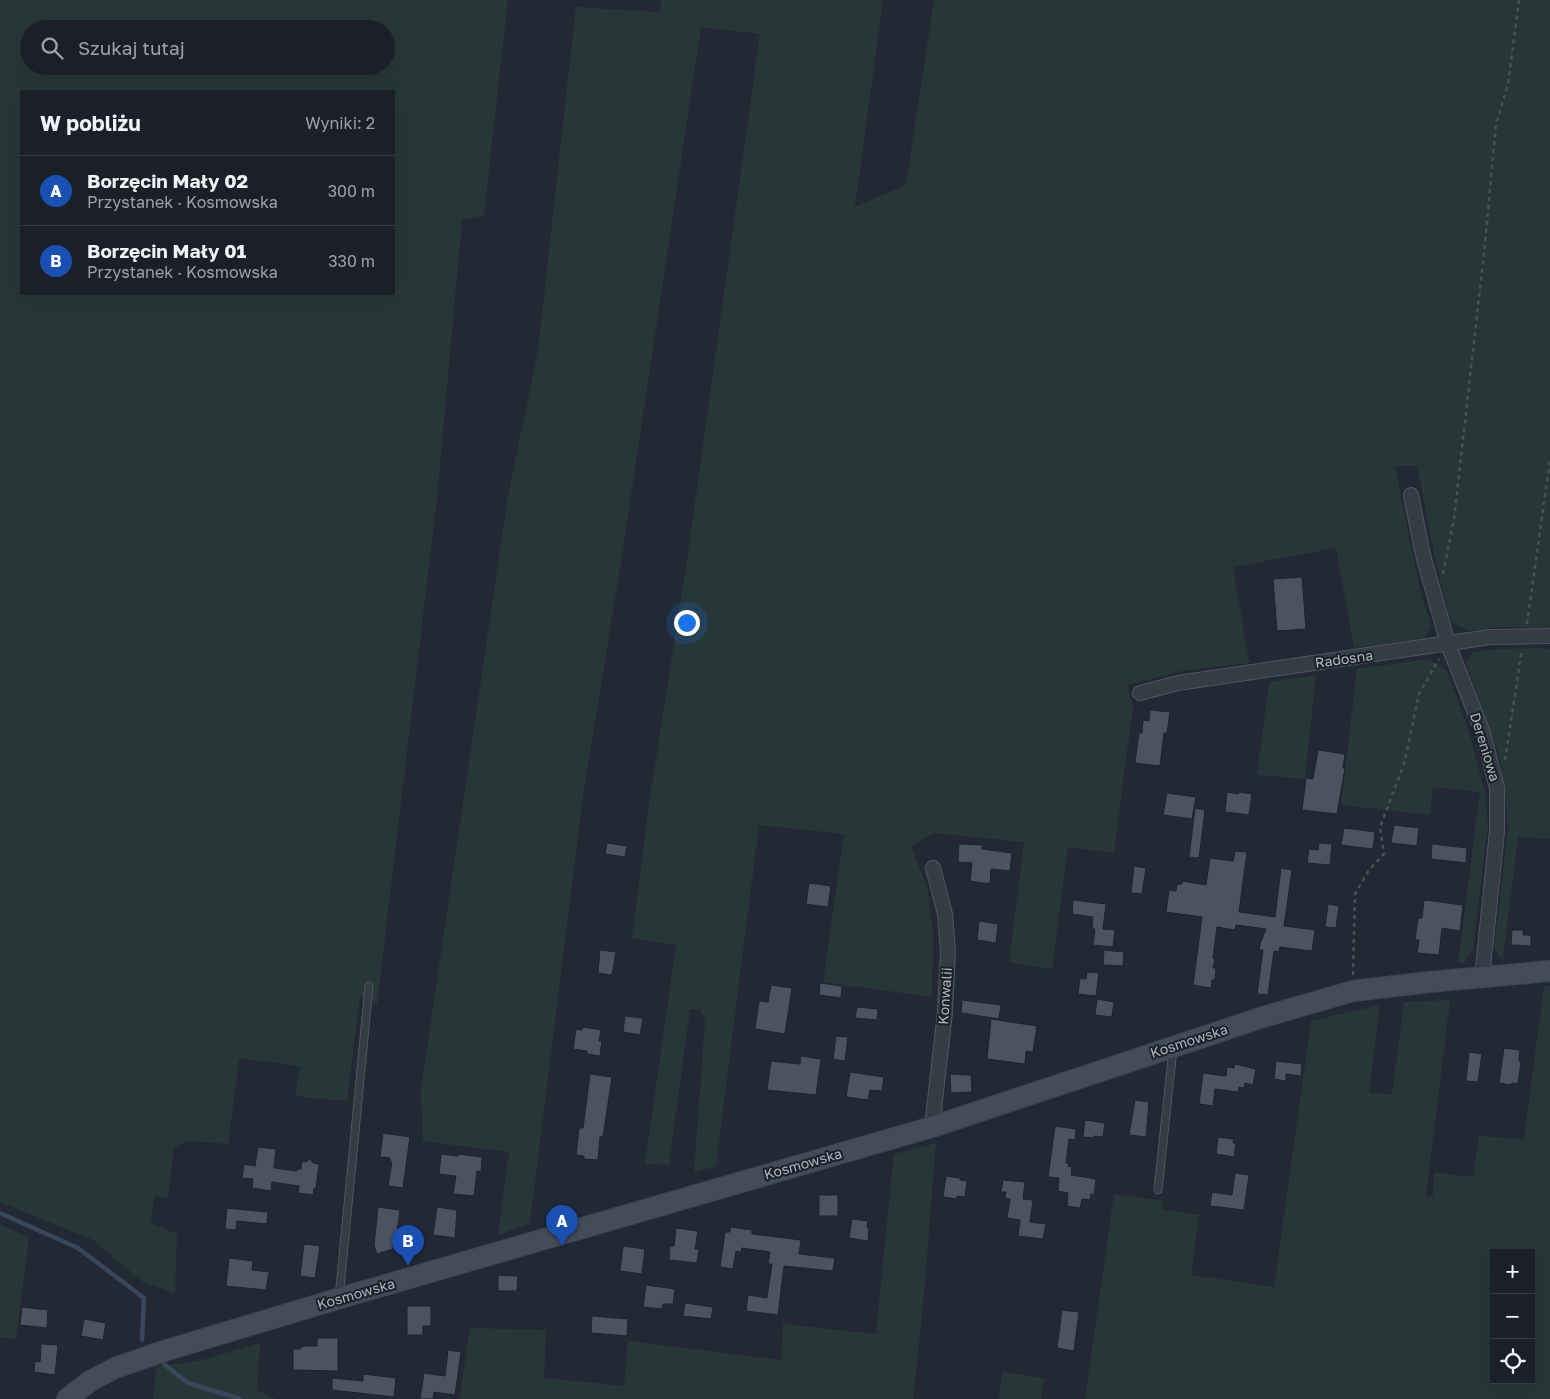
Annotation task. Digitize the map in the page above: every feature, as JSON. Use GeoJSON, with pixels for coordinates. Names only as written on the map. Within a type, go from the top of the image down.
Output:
{"type":"FeatureCollection","features":[{"type":"Feature","properties":{"kind":"street","name":"Dereniowa"},"geometry":{"type":"LineString","coordinates":[[1411,495],[1423,555],[1448,644],[1484,733],[1497,788],[1497,832],[1482,977]]}},
{"type":"Feature","properties":{"kind":"street","name":"Radosna"},"geometry":{"type":"LineString","coordinates":[[1140,693],[1178,683],[1490,637],[1550,636]]}},
{"type":"Feature","properties":{"kind":"street","name":"Konwalii"},"geometry":{"type":"LineString","coordinates":[[932,868],[945,914],[948,951],[945,1012],[932,1127]]}},
{"type":"Feature","properties":{"kind":"street","name":"Kosmowska"},"geometry":{"type":"LineString","coordinates":[[67,1399],[90,1381],[115,1368],[164,1351],[932,1127],[1263,1017],[1353,991],[1550,971]]}},
{"type":"Feature","properties":{"kind":"lane"},"geometry":{"type":"LineString","coordinates":[[337,1299],[340,1288],[369,986]]}},
{"type":"Feature","properties":{"kind":"lane"},"geometry":{"type":"LineString","coordinates":[[1158,1190],[1174,1046]]}},
{"type":"Feature","properties":{"kind":"path"},"geometry":{"type":"LineString","coordinates":[[1443,576],[1455,510],[1485,244],[1496,124],[1508,84],[1519,0]]}},
{"type":"Feature","properties":{"kind":"path"},"geometry":{"type":"LineString","coordinates":[[1353,991],[1355,894],[1369,870],[1384,854],[1380,827],[1404,764],[1419,694],[1448,644]]}},
{"type":"Feature","properties":{"kind":"shaded area"},"geometry":{"type":"Polygon","coordinates":[[[0,0],[508,0],[484,215],[462,220],[437,498],[377,1005],[360,997],[347,1101],[295,1096],[300,1066],[239,1058],[228,1144],[188,1141],[174,1147],[168,1198],[154,1196],[151,1223],[177,1234],[175,1293],[143,1282],[93,1240],[0,1202],[0,0]]]}},
{"type":"Feature","properties":{"kind":"shaded area"},"geometry":{"type":"Polygon","coordinates":[[[661,0],[883,0],[855,207],[904,186],[908,171],[934,0],[1550,0],[1550,628],[1502,627],[1468,631],[1451,622],[1437,567],[1417,466],[1395,466],[1420,590],[1431,626],[1423,639],[1354,648],[1336,548],[1233,567],[1249,663],[1182,671],[1127,685],[1133,706],[1114,853],[1068,847],[1052,969],[1009,962],[1024,842],[934,833],[911,846],[927,887],[933,932],[932,997],[823,982],[844,834],[759,825],[716,1166],[694,1173],[705,1021],[700,1010],[690,1009],[669,1165],[645,1164],[676,945],[632,938],[649,804],[687,560],[760,34],[701,27],[622,556],[583,796],[530,1223],[498,1235],[509,1152],[423,1141],[420,1096],[508,496],[538,350],[576,7],[660,12],[661,0]]]}},
{"type":"Feature","properties":{"kind":"shaded area"},"geometry":{"type":"Polygon","coordinates":[[[1550,649],[1550,839],[1518,837],[1503,960],[1494,949],[1508,829],[1505,792],[1498,752],[1466,663],[1473,652],[1550,649]]]}},
{"type":"Feature","properties":{"kind":"shaded area"},"geometry":{"type":"Polygon","coordinates":[[[1428,659],[1447,671],[1469,732],[1485,793],[1488,825],[1473,949],[1464,963],[1458,963],[1480,792],[1433,787],[1430,815],[1341,805],[1357,669],[1428,659]]]}},
{"type":"Feature","properties":{"kind":"shaded area"},"geometry":{"type":"Polygon","coordinates":[[[1316,675],[1305,779],[1257,775],[1269,682],[1316,675]]]}},
{"type":"Feature","properties":{"kind":"shaded area"},"geometry":{"type":"Polygon","coordinates":[[[1544,986],[1550,986],[1550,1399],[1085,1399],[1114,1194],[1164,1201],[1162,1209],[1199,1215],[1191,1275],[1274,1287],[1311,1021],[1380,1005],[1369,1093],[1392,1095],[1404,1002],[1450,1000],[1426,1196],[1433,1197],[1434,1173],[1473,1177],[1479,1136],[1524,1139],[1544,986]]]}},
{"type":"Feature","properties":{"kind":"shaded area"},"geometry":{"type":"Polygon","coordinates":[[[936,1143],[923,1305],[913,1399],[459,1399],[470,1328],[546,1330],[544,1378],[624,1386],[628,1341],[781,1360],[783,1324],[876,1334],[894,1154],[936,1143]]]}},
{"type":"Feature","properties":{"kind":"shaded area"},"geometry":{"type":"Polygon","coordinates":[[[0,1224],[29,1238],[16,1339],[0,1337],[0,1224]]]}},
{"type":"Feature","properties":{"kind":"shaded area"},"geometry":{"type":"Polygon","coordinates":[[[260,1343],[257,1390],[275,1399],[153,1399],[157,1367],[202,1360],[260,1343]]]}},
{"type":"Feature","properties":{"kind":"shaded area"},"geometry":{"type":"Polygon","coordinates":[[[1002,1372],[1044,1378],[1041,1399],[999,1399],[1002,1372]]]}},
{"type":"Feature","properties":{"kind":"building"},"geometry":{"type":"Polygon","coordinates":[[[1302,577],[1306,629],[1277,631],[1273,579],[1302,577]]]}},
{"type":"Feature","properties":{"kind":"building"},"geometry":{"type":"Polygon","coordinates":[[[1150,710],[1170,712],[1167,733],[1164,733],[1160,766],[1135,763],[1139,733],[1142,733],[1143,720],[1149,721],[1150,710]]]}},
{"type":"Feature","properties":{"kind":"building"},"geometry":{"type":"Polygon","coordinates":[[[1318,750],[1345,754],[1343,768],[1345,768],[1337,814],[1302,810],[1306,778],[1313,779],[1318,750]]]}},
{"type":"Feature","properties":{"kind":"building"},"geometry":{"type":"Polygon","coordinates":[[[1227,792],[1252,794],[1249,815],[1225,812],[1227,792]]]}},
{"type":"Feature","properties":{"kind":"building"},"geometry":{"type":"Polygon","coordinates":[[[1167,793],[1196,797],[1192,819],[1163,815],[1167,793]]]}},
{"type":"Feature","properties":{"kind":"building"},"geometry":{"type":"Polygon","coordinates":[[[1195,808],[1205,810],[1199,858],[1189,857],[1195,808]]]}},
{"type":"Feature","properties":{"kind":"building"},"geometry":{"type":"Polygon","coordinates":[[[1394,825],[1419,828],[1417,846],[1391,843],[1394,825]]]}},
{"type":"Feature","properties":{"kind":"building"},"geometry":{"type":"Polygon","coordinates":[[[1344,828],[1375,832],[1373,849],[1341,845],[1344,828]]]}},
{"type":"Feature","properties":{"kind":"building"},"geometry":{"type":"Polygon","coordinates":[[[607,843],[627,846],[625,857],[605,854],[607,843]]]}},
{"type":"Feature","properties":{"kind":"building"},"geometry":{"type":"Polygon","coordinates":[[[1319,843],[1332,844],[1330,865],[1307,863],[1309,849],[1318,850],[1319,843]]]}},
{"type":"Feature","properties":{"kind":"building"},"geometry":{"type":"Polygon","coordinates":[[[959,844],[982,845],[982,849],[1012,853],[1010,871],[991,869],[990,884],[970,881],[972,863],[958,862],[959,844]]]}},
{"type":"Feature","properties":{"kind":"building"},"geometry":{"type":"Polygon","coordinates":[[[1432,844],[1467,848],[1466,863],[1431,859],[1432,844]]]}},
{"type":"Feature","properties":{"kind":"building"},"geometry":{"type":"Polygon","coordinates":[[[1235,851],[1247,852],[1239,912],[1275,917],[1281,868],[1292,870],[1284,926],[1315,930],[1312,951],[1280,947],[1279,952],[1274,951],[1268,995],[1257,994],[1263,950],[1259,950],[1266,929],[1236,925],[1235,930],[1217,927],[1213,958],[1215,959],[1213,968],[1216,968],[1215,980],[1212,980],[1211,988],[1193,985],[1202,917],[1166,912],[1169,890],[1176,891],[1177,884],[1182,884],[1182,881],[1206,885],[1210,858],[1233,861],[1235,851]]]}},
{"type":"Feature","properties":{"kind":"building"},"geometry":{"type":"Polygon","coordinates":[[[1134,866],[1146,868],[1142,894],[1131,893],[1134,866]]]}},
{"type":"Feature","properties":{"kind":"building"},"geometry":{"type":"Polygon","coordinates":[[[809,883],[831,886],[828,907],[806,904],[809,883]]]}},
{"type":"Feature","properties":{"kind":"building"},"geometry":{"type":"Polygon","coordinates":[[[1073,900],[1106,904],[1103,929],[1115,930],[1113,947],[1093,945],[1095,929],[1092,929],[1093,917],[1072,914],[1073,900]]]}},
{"type":"Feature","properties":{"kind":"building"},"geometry":{"type":"Polygon","coordinates":[[[1424,900],[1463,905],[1460,931],[1442,928],[1439,955],[1417,953],[1419,940],[1415,940],[1418,918],[1422,918],[1424,900]]]}},
{"type":"Feature","properties":{"kind":"building"},"geometry":{"type":"Polygon","coordinates":[[[1328,904],[1339,906],[1336,928],[1325,927],[1328,904]]]}},
{"type":"Feature","properties":{"kind":"building"},"geometry":{"type":"Polygon","coordinates":[[[979,921],[998,924],[996,943],[977,940],[979,921]]]}},
{"type":"Feature","properties":{"kind":"building"},"geometry":{"type":"Polygon","coordinates":[[[1512,930],[1523,930],[1523,935],[1531,935],[1531,946],[1511,945],[1512,930]]]}},
{"type":"Feature","properties":{"kind":"building"},"geometry":{"type":"Polygon","coordinates":[[[600,950],[616,952],[612,975],[598,973],[600,950]]]}},
{"type":"Feature","properties":{"kind":"building"},"geometry":{"type":"Polygon","coordinates":[[[1104,950],[1124,952],[1123,966],[1103,965],[1104,950]]]}},
{"type":"Feature","properties":{"kind":"building"},"geometry":{"type":"Polygon","coordinates":[[[1087,972],[1099,973],[1096,996],[1078,994],[1080,978],[1086,979],[1087,972]]]}},
{"type":"Feature","properties":{"kind":"building"},"geometry":{"type":"Polygon","coordinates":[[[820,983],[842,986],[841,998],[819,995],[820,983]]]}},
{"type":"Feature","properties":{"kind":"building"},"geometry":{"type":"Polygon","coordinates":[[[771,985],[792,988],[785,1034],[755,1029],[759,1001],[768,1002],[771,985]]]}},
{"type":"Feature","properties":{"kind":"building"},"geometry":{"type":"Polygon","coordinates":[[[1097,999],[1114,1002],[1112,1017],[1095,1015],[1097,999]]]}},
{"type":"Feature","properties":{"kind":"building"},"geometry":{"type":"Polygon","coordinates":[[[962,1000],[1001,1005],[999,1019],[961,1013],[962,1000]]]}},
{"type":"Feature","properties":{"kind":"building"},"geometry":{"type":"Polygon","coordinates":[[[857,1007],[878,1009],[877,1020],[855,1018],[857,1007]]]}},
{"type":"Feature","properties":{"kind":"building"},"geometry":{"type":"Polygon","coordinates":[[[625,1016],[643,1018],[640,1035],[623,1032],[625,1016]]]}},
{"type":"Feature","properties":{"kind":"building"},"geometry":{"type":"Polygon","coordinates":[[[991,1019],[1037,1026],[1033,1052],[1026,1051],[1025,1064],[987,1059],[991,1019]]]}},
{"type":"Feature","properties":{"kind":"building"},"geometry":{"type":"Polygon","coordinates":[[[583,1027],[601,1030],[599,1041],[602,1041],[600,1056],[587,1054],[587,1051],[573,1049],[576,1029],[582,1030],[583,1027]]]}},
{"type":"Feature","properties":{"kind":"building"},"geometry":{"type":"Polygon","coordinates":[[[836,1036],[848,1037],[845,1061],[833,1059],[836,1036]]]}},
{"type":"Feature","properties":{"kind":"building"},"geometry":{"type":"Polygon","coordinates":[[[1504,1048],[1520,1050],[1519,1061],[1521,1062],[1518,1084],[1499,1083],[1504,1048]]]}},
{"type":"Feature","properties":{"kind":"building"},"geometry":{"type":"Polygon","coordinates":[[[1469,1052],[1482,1054],[1478,1082],[1466,1081],[1469,1052]]]}},
{"type":"Feature","properties":{"kind":"building"},"geometry":{"type":"Polygon","coordinates":[[[801,1056],[821,1059],[816,1095],[767,1090],[771,1061],[800,1064],[801,1056]]]}},
{"type":"Feature","properties":{"kind":"building"},"geometry":{"type":"Polygon","coordinates":[[[1276,1061],[1302,1064],[1301,1076],[1286,1074],[1286,1081],[1274,1079],[1276,1061]]]}},
{"type":"Feature","properties":{"kind":"building"},"geometry":{"type":"Polygon","coordinates":[[[1235,1064],[1256,1069],[1253,1085],[1245,1083],[1244,1088],[1239,1087],[1238,1092],[1215,1089],[1213,1106],[1199,1104],[1203,1073],[1226,1076],[1227,1067],[1234,1068],[1235,1064]]]}},
{"type":"Feature","properties":{"kind":"building"},"geometry":{"type":"Polygon","coordinates":[[[850,1072],[884,1077],[882,1091],[870,1090],[868,1100],[846,1097],[850,1072]]]}},
{"type":"Feature","properties":{"kind":"building"},"geometry":{"type":"Polygon","coordinates":[[[590,1074],[612,1077],[603,1137],[600,1136],[598,1160],[584,1159],[584,1156],[576,1155],[579,1128],[583,1128],[590,1074]]]}},
{"type":"Feature","properties":{"kind":"building"},"geometry":{"type":"Polygon","coordinates":[[[950,1074],[971,1075],[972,1092],[951,1093],[950,1074]]]}},
{"type":"Feature","properties":{"kind":"building"},"geometry":{"type":"Polygon","coordinates":[[[1135,1100],[1149,1102],[1146,1137],[1129,1135],[1135,1100]]]}},
{"type":"Feature","properties":{"kind":"building"},"geometry":{"type":"Polygon","coordinates":[[[1085,1120],[1105,1123],[1103,1137],[1083,1137],[1085,1120]]]}},
{"type":"Feature","properties":{"kind":"building"},"geometry":{"type":"Polygon","coordinates":[[[1055,1126],[1076,1129],[1075,1140],[1069,1139],[1066,1163],[1069,1163],[1068,1166],[1072,1167],[1071,1175],[1096,1179],[1094,1195],[1091,1194],[1090,1200],[1082,1199],[1080,1208],[1067,1206],[1068,1193],[1058,1191],[1059,1178],[1048,1177],[1055,1126]]]}},
{"type":"Feature","properties":{"kind":"building"},"geometry":{"type":"Polygon","coordinates":[[[383,1133],[410,1137],[403,1188],[388,1186],[392,1162],[390,1158],[380,1157],[383,1133]]]}},
{"type":"Feature","properties":{"kind":"building"},"geometry":{"type":"Polygon","coordinates":[[[1218,1137],[1234,1139],[1233,1143],[1236,1143],[1234,1157],[1216,1154],[1218,1137]]]}},
{"type":"Feature","properties":{"kind":"building"},"geometry":{"type":"Polygon","coordinates":[[[258,1147],[276,1149],[274,1168],[297,1171],[297,1169],[301,1169],[302,1161],[306,1162],[310,1159],[313,1163],[319,1164],[316,1188],[314,1188],[313,1195],[298,1193],[299,1186],[272,1182],[271,1191],[252,1188],[253,1179],[242,1178],[244,1164],[255,1166],[258,1147]]]}},
{"type":"Feature","properties":{"kind":"building"},"geometry":{"type":"Polygon","coordinates":[[[441,1154],[482,1157],[481,1172],[477,1171],[474,1196],[453,1194],[456,1176],[439,1174],[441,1154]]]}},
{"type":"Feature","properties":{"kind":"building"},"geometry":{"type":"Polygon","coordinates":[[[1235,1173],[1249,1175],[1244,1210],[1210,1206],[1212,1192],[1232,1195],[1235,1173]]]}},
{"type":"Feature","properties":{"kind":"building"},"geometry":{"type":"Polygon","coordinates":[[[946,1176],[967,1181],[965,1197],[957,1196],[957,1199],[943,1197],[946,1176]]]}},
{"type":"Feature","properties":{"kind":"building"},"geometry":{"type":"Polygon","coordinates":[[[1003,1180],[1025,1182],[1023,1199],[1033,1200],[1030,1222],[1046,1224],[1043,1239],[1018,1236],[1020,1220],[1007,1218],[1010,1199],[1005,1198],[1006,1192],[1001,1192],[1003,1180]]]}},
{"type":"Feature","properties":{"kind":"building"},"geometry":{"type":"Polygon","coordinates":[[[819,1195],[838,1195],[838,1216],[819,1216],[819,1195]]]}},
{"type":"Feature","properties":{"kind":"building"},"geometry":{"type":"Polygon","coordinates":[[[378,1207],[400,1210],[393,1249],[377,1254],[374,1245],[378,1207]]]}},
{"type":"Feature","properties":{"kind":"building"},"geometry":{"type":"Polygon","coordinates":[[[437,1207],[457,1210],[455,1238],[433,1235],[437,1207]]]}},
{"type":"Feature","properties":{"kind":"building"},"geometry":{"type":"Polygon","coordinates":[[[227,1208],[268,1212],[267,1224],[237,1221],[236,1230],[225,1229],[227,1208]]]}},
{"type":"Feature","properties":{"kind":"building"},"geometry":{"type":"Polygon","coordinates":[[[852,1219],[868,1221],[868,1241],[849,1238],[852,1219]]]}},
{"type":"Feature","properties":{"kind":"building"},"geometry":{"type":"Polygon","coordinates":[[[730,1227],[752,1230],[752,1234],[801,1240],[799,1254],[835,1258],[833,1271],[784,1266],[778,1315],[746,1311],[748,1295],[767,1298],[772,1264],[768,1264],[770,1252],[742,1248],[741,1252],[736,1251],[733,1269],[720,1267],[725,1232],[730,1232],[730,1227]]]}},
{"type":"Feature","properties":{"kind":"building"},"geometry":{"type":"Polygon","coordinates":[[[676,1228],[698,1231],[695,1249],[699,1249],[697,1263],[669,1260],[670,1246],[674,1246],[676,1228]]]}},
{"type":"Feature","properties":{"kind":"building"},"geometry":{"type":"Polygon","coordinates":[[[304,1244],[320,1246],[315,1278],[300,1276],[304,1244]]]}},
{"type":"Feature","properties":{"kind":"building"},"geometry":{"type":"Polygon","coordinates":[[[623,1246],[645,1249],[642,1274],[620,1271],[623,1246]]]}},
{"type":"Feature","properties":{"kind":"building"},"geometry":{"type":"Polygon","coordinates":[[[229,1258],[253,1261],[252,1270],[269,1272],[266,1290],[226,1286],[229,1258]]]}},
{"type":"Feature","properties":{"kind":"building"},"geometry":{"type":"Polygon","coordinates":[[[498,1275],[518,1276],[517,1291],[498,1291],[498,1275]]]}},
{"type":"Feature","properties":{"kind":"building"},"geometry":{"type":"Polygon","coordinates":[[[646,1285],[675,1289],[673,1304],[663,1304],[662,1309],[643,1307],[646,1285]]]}},
{"type":"Feature","properties":{"kind":"building"},"geometry":{"type":"Polygon","coordinates":[[[685,1303],[713,1307],[711,1319],[683,1316],[685,1303]]]}},
{"type":"Feature","properties":{"kind":"building"},"geometry":{"type":"Polygon","coordinates":[[[407,1306],[431,1306],[431,1326],[423,1326],[423,1335],[407,1335],[407,1306]]]}},
{"type":"Feature","properties":{"kind":"building"},"geometry":{"type":"Polygon","coordinates":[[[22,1307],[48,1310],[47,1328],[20,1325],[22,1307]]]}},
{"type":"Feature","properties":{"kind":"building"},"geometry":{"type":"Polygon","coordinates":[[[1062,1310],[1079,1312],[1074,1351],[1057,1348],[1062,1310]]]}},
{"type":"Feature","properties":{"kind":"building"},"geometry":{"type":"Polygon","coordinates":[[[592,1316],[628,1319],[627,1336],[591,1333],[592,1316]]]}},
{"type":"Feature","properties":{"kind":"building"},"geometry":{"type":"Polygon","coordinates":[[[84,1319],[106,1323],[103,1340],[81,1336],[84,1319]]]}},
{"type":"Feature","properties":{"kind":"building"},"geometry":{"type":"Polygon","coordinates":[[[317,1338],[338,1338],[338,1371],[293,1370],[293,1349],[300,1349],[303,1346],[317,1346],[317,1338]]]}},
{"type":"Feature","properties":{"kind":"building"},"geometry":{"type":"Polygon","coordinates":[[[41,1344],[58,1345],[55,1375],[34,1372],[35,1361],[40,1362],[41,1344]]]}},
{"type":"Feature","properties":{"kind":"building"},"geometry":{"type":"Polygon","coordinates":[[[448,1350],[461,1352],[455,1395],[434,1392],[433,1399],[420,1399],[424,1373],[445,1376],[448,1350]]]}},
{"type":"Feature","properties":{"kind":"building"},"geometry":{"type":"Polygon","coordinates":[[[363,1374],[396,1378],[394,1397],[332,1390],[332,1378],[363,1381],[363,1374]]]}},
{"type":"Feature","properties":{"kind":"waterway"},"geometry":{"type":"LineString","coordinates":[[0,1213],[78,1248],[144,1298],[142,1340]]}},
{"type":"Feature","properties":{"kind":"waterway"},"geometry":{"type":"LineString","coordinates":[[164,1364],[188,1383],[240,1399]]}},
{"type":"Feature","properties":{"kind":"place","name":"Borzęcin Mały 02"},"geometry":{"type":"Point","coordinates":[562,1246]}},
{"type":"Feature","properties":{"kind":"place","name":"Borzęcin Mały 01"},"geometry":{"type":"Point","coordinates":[408,1266]}}]}
